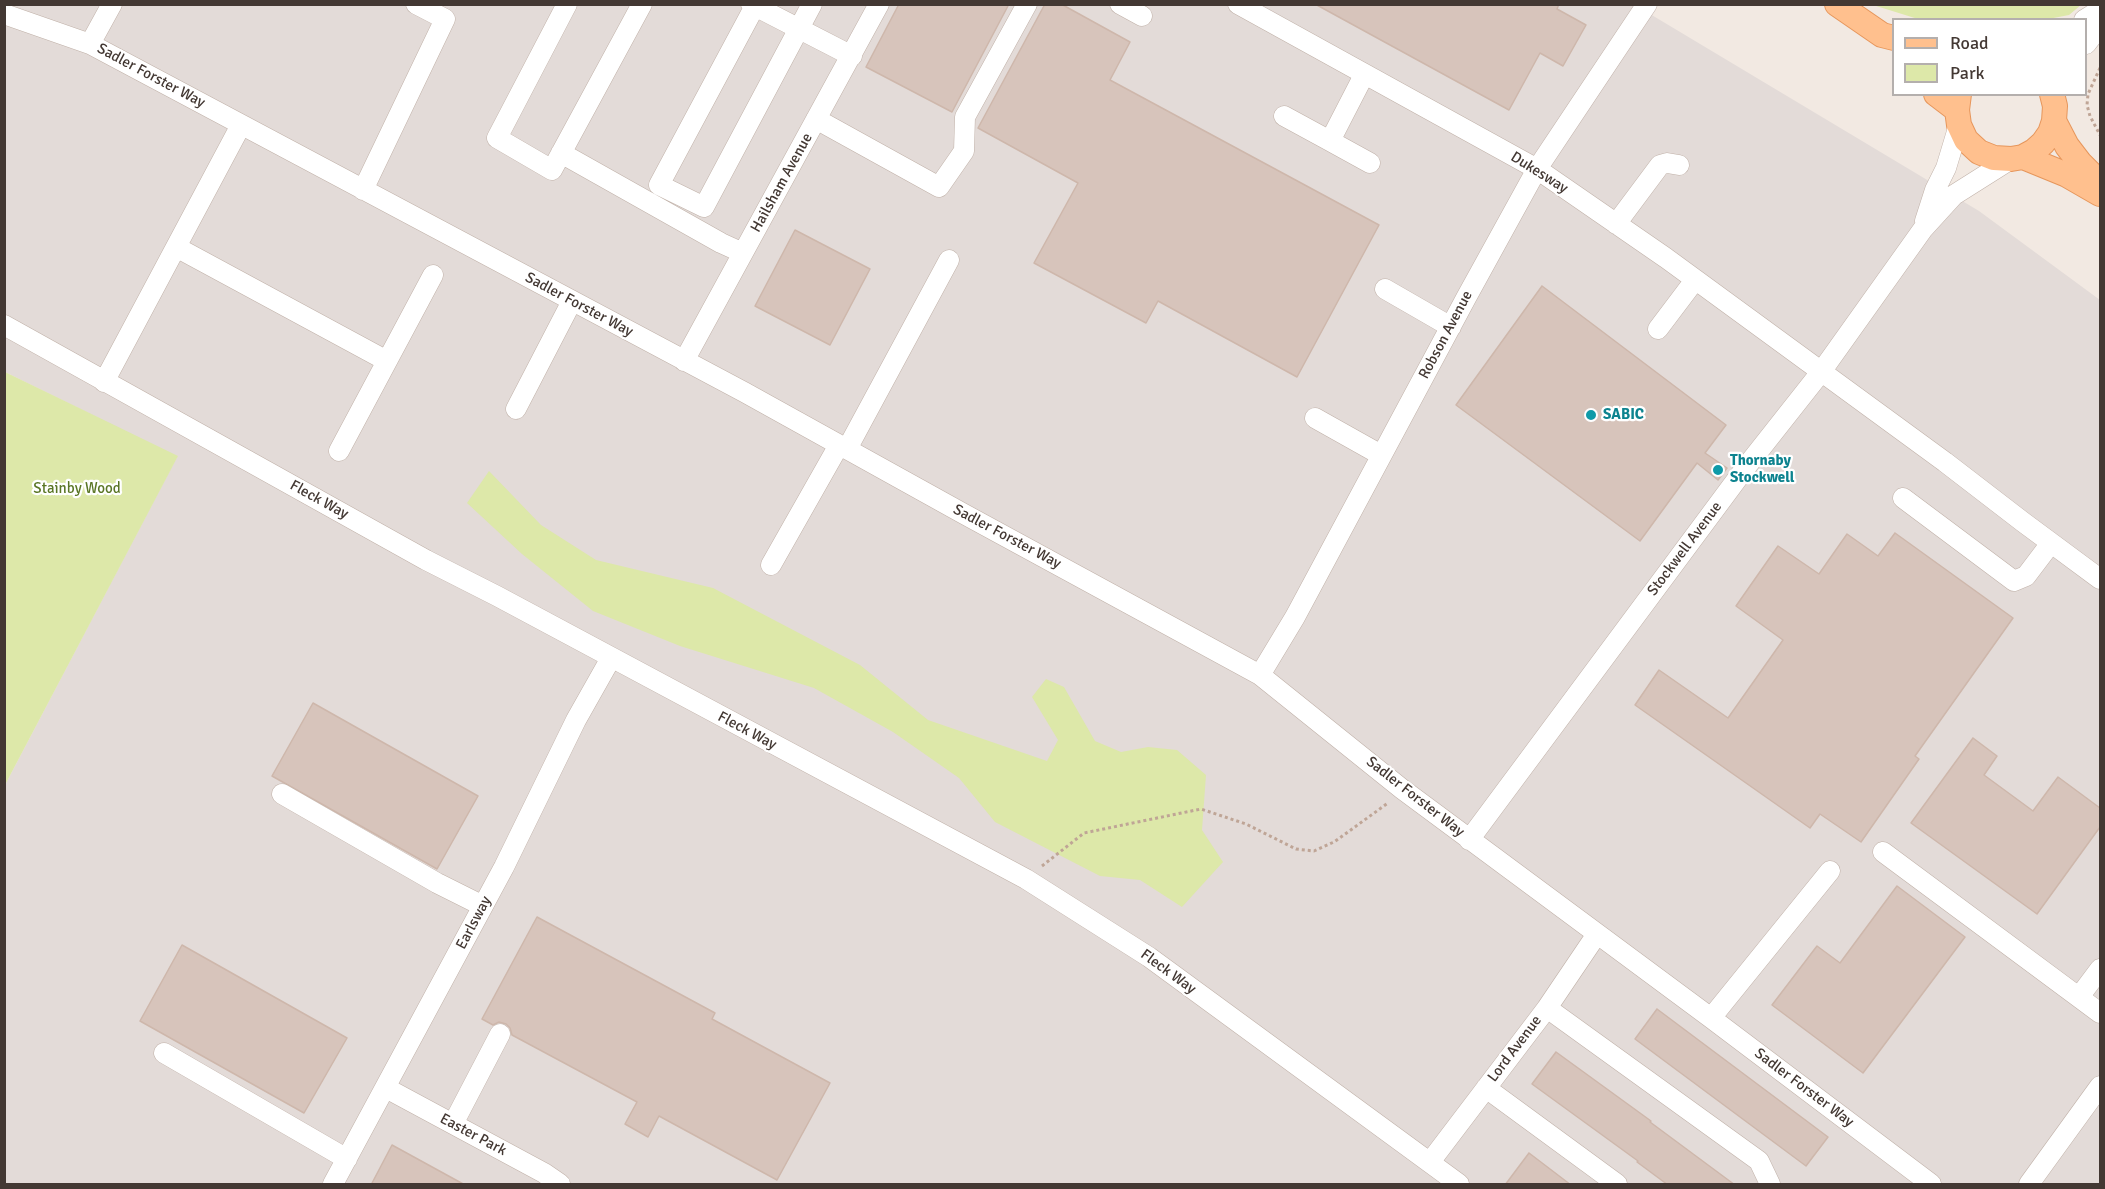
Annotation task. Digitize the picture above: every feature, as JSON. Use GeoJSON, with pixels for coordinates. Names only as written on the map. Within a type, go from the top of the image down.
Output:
{"type":"FeatureCollection","features":[{"type":"Feature","properties":{"kind":"main road"},"geometry":{"type":"LineString","coordinates":[[1837,4],[1890,42]]}},
{"type":"Feature","properties":{"kind":"main road"},"geometry":{"type":"LineString","coordinates":[[1939,96],[1958,110],[1966,140],[1979,152],[1994,158],[2017,158],[2067,175],[2100,195]]}},
{"type":"Feature","properties":{"kind":"main road"},"geometry":{"type":"LineString","coordinates":[[2017,158],[2034,151],[2043,143],[2054,121],[2055,106],[2052,96]]}},
{"type":"Feature","properties":{"kind":"main road"},"geometry":{"type":"LineString","coordinates":[[2054,121],[2067,146],[2100,183]]}},
{"type":"Feature","properties":{"kind":"street"},"geometry":{"type":"LineString","coordinates":[[90,44],[112,4]]}},
{"type":"Feature","properties":{"kind":"street"},"geometry":{"type":"LineString","coordinates":[[363,190],[445,19],[416,4]]}},
{"type":"Feature","properties":{"kind":"street"},"geometry":{"type":"LineString","coordinates":[[567,4],[497,138],[552,170],[642,4]]}},
{"type":"Feature","properties":{"kind":"street"},"geometry":{"type":"LineString","coordinates":[[812,4],[799,28],[704,207],[659,185],[754,5],[799,28],[852,56]]}},
{"type":"Feature","properties":{"kind":"street","name":"Hailsham Avenue"},"geometry":{"type":"LineString","coordinates":[[684,361],[879,4]]}},
{"type":"Feature","properties":{"kind":"street"},"geometry":{"type":"LineString","coordinates":[[816,119],[939,187],[964,151],[965,117],[1027,4]]}},
{"type":"Feature","properties":{"kind":"street"},"geometry":{"type":"LineString","coordinates":[[1120,4],[1142,16]]}},
{"type":"Feature","properties":{"kind":"street","name":"Robson Avenue"},"geometry":{"type":"LineString","coordinates":[[1260,675],[1295,617],[1537,169],[1647,4]]}},
{"type":"Feature","properties":{"kind":"street","name":"Dukesway"},"geometry":{"type":"LineString","coordinates":[[1244,6],[1364,75],[1537,169],[1695,280],[1945,462],[2100,579]]}},
{"type":"Feature","properties":{"kind":"street"},"geometry":{"type":"LineString","coordinates":[[2087,18],[2100,10]]}},
{"type":"Feature","properties":{"kind":"street","name":"Sadler Forster Way"},"geometry":{"type":"LineString","coordinates":[[4,14],[90,44],[684,361],[1260,675],[1469,840],[1711,1018],[1931,1185]]}},
{"type":"Feature","properties":{"kind":"street"},"geometry":{"type":"LineString","coordinates":[[2087,42],[2100,26]]}},
{"type":"Feature","properties":{"kind":"street"},"geometry":{"type":"LineString","coordinates":[[1330,141],[1364,75]]}},
{"type":"Feature","properties":{"kind":"street","name":"Stockwell Avenue"},"geometry":{"type":"LineString","coordinates":[[1923,229],[1935,190],[1946,168],[1958,110]]}},
{"type":"Feature","properties":{"kind":"street"},"geometry":{"type":"LineString","coordinates":[[1284,116],[1370,163]]}},
{"type":"Feature","properties":{"kind":"street"},"geometry":{"type":"LineString","coordinates":[[104,381],[241,124]]}},
{"type":"Feature","properties":{"kind":"street"},"geometry":{"type":"LineString","coordinates":[[561,153],[721,243],[743,253]]}},
{"type":"Feature","properties":{"kind":"street","name":"Stockwell Avenue"},"geometry":{"type":"LineString","coordinates":[[1469,840],[1746,467],[1821,372],[1923,229],[1954,195],[2017,158]]}},
{"type":"Feature","properties":{"kind":"street"},"geometry":{"type":"LineString","coordinates":[[1616,224],[1660,165],[1666,163],[1679,165]]}},
{"type":"Feature","properties":{"kind":"street"},"geometry":{"type":"LineString","coordinates":[[176,247],[387,361]]}},
{"type":"Feature","properties":{"kind":"street"},"geometry":{"type":"LineString","coordinates":[[771,565],[843,447],[949,260]]}},
{"type":"Feature","properties":{"kind":"street"},"geometry":{"type":"LineString","coordinates":[[339,452],[433,275]]}},
{"type":"Feature","properties":{"kind":"street"},"geometry":{"type":"LineString","coordinates":[[1658,329],[1695,280]]}},
{"type":"Feature","properties":{"kind":"street"},"geometry":{"type":"LineString","coordinates":[[1385,289],[1450,327]]}},
{"type":"Feature","properties":{"kind":"street"},"geometry":{"type":"LineString","coordinates":[[516,409],[572,301]]}},
{"type":"Feature","properties":{"kind":"street","name":"Fleck Way"},"geometry":{"type":"LineString","coordinates":[[4,325],[426,560],[1026,879],[1149,957],[1459,1185]]}},
{"type":"Feature","properties":{"kind":"street"},"geometry":{"type":"LineString","coordinates":[[1315,418],[1381,455]]}},
{"type":"Feature","properties":{"kind":"street"},"geometry":{"type":"LineString","coordinates":[[1903,498],[2014,581],[2026,576],[2051,543]]}},
{"type":"Feature","properties":{"kind":"street","name":"Earlsway"},"geometry":{"type":"LineString","coordinates":[[333,1185],[483,906],[576,720],[611,658]]}},
{"type":"Feature","properties":{"kind":"street"},"geometry":{"type":"LineString","coordinates":[[282,794],[437,883],[483,906]]}},
{"type":"Feature","properties":{"kind":"street"},"geometry":{"type":"LineString","coordinates":[[1883,852],[2100,1012]]}},
{"type":"Feature","properties":{"kind":"street"},"geometry":{"type":"LineString","coordinates":[[1711,1018],[1830,871]]}},
{"type":"Feature","properties":{"kind":"street","name":"Lord Avenue"},"geometry":{"type":"LineString","coordinates":[[1430,1162],[1547,1008],[1597,934]]}},
{"type":"Feature","properties":{"kind":"street"},"geometry":{"type":"LineString","coordinates":[[2079,997],[2100,969]]}},
{"type":"Feature","properties":{"kind":"street"},"geometry":{"type":"LineString","coordinates":[[1547,1008],[1760,1161],[1770,1185]]}},
{"type":"Feature","properties":{"kind":"street"},"geometry":{"type":"LineString","coordinates":[[453,1124],[500,1034]]}},
{"type":"Feature","properties":{"kind":"street"},"geometry":{"type":"LineString","coordinates":[[164,1053],[347,1159]]}},
{"type":"Feature","properties":{"kind":"street"},"geometry":{"type":"LineString","coordinates":[[2029,1185],[2100,1086]]}},
{"type":"Feature","properties":{"kind":"street","name":"Easter Park"},"geometry":{"type":"LineString","coordinates":[[386,1088],[544,1173],[560,1185]]}},
{"type":"Feature","properties":{"kind":"street"},"geometry":{"type":"LineString","coordinates":[[1486,1088],[1617,1185]]}},
{"type":"Feature","properties":{"kind":"path"},"geometry":{"type":"LineString","coordinates":[[2100,68],[2088,94],[2087,105],[2100,135]]}},
{"type":"Feature","properties":{"kind":"path"},"geometry":{"type":"LineString","coordinates":[[1026,879],[1084,833],[1201,809],[1246,824],[1296,849],[1314,851],[1334,842],[1400,794],[1402,789]]}},
{"type":"Feature","properties":{"kind":"shaded area"},"geometry":{"type":"Polygon","coordinates":[[[5,5],[1635,5],[1979,211],[2100,300],[2100,1184],[5,1184],[5,785],[177,457],[5,372],[5,5]]]}},
{"type":"Feature","properties":{"kind":"green space"},"geometry":{"type":"Polygon","coordinates":[[[1873,5],[2081,5],[2069,15],[2053,18],[1915,18],[1873,5]]]}},
{"type":"Feature","properties":{"kind":"green space","name":"Stainby Wood"},"geometry":{"type":"Polygon","coordinates":[[[5,372],[178,456],[5,785],[5,372]]]}},
{"type":"Feature","properties":{"kind":"green space"},"geometry":{"type":"Polygon","coordinates":[[[489,471],[541,525],[596,560],[713,588],[860,665],[928,720],[1047,761],[1058,740],[1032,697],[1046,679],[1064,687],[1095,741],[1121,752],[1148,747],[1177,750],[1206,775],[1202,830],[1223,862],[1182,907],[1140,880],[1100,876],[995,822],[959,778],[893,732],[814,688],[680,646],[593,611],[522,554],[467,503],[489,471]]]}},
{"type":"Feature","properties":{"kind":"building"},"geometry":{"type":"Polygon","coordinates":[[[899,4],[1009,4],[952,112],[866,67],[899,4]]]}},
{"type":"Feature","properties":{"kind":"building"},"geometry":{"type":"Polygon","coordinates":[[[1045,4],[1061,4],[1130,42],[1110,80],[1379,225],[1297,377],[1158,301],[1146,323],[1034,263],[1078,183],[978,128],[1045,4]]]}},
{"type":"Feature","properties":{"kind":"building"},"geometry":{"type":"Polygon","coordinates":[[[1315,4],[1559,4],[1557,9],[1586,25],[1563,66],[1540,53],[1509,110],[1315,4]]]}},
{"type":"Feature","properties":{"kind":"building"},"geometry":{"type":"Polygon","coordinates":[[[795,230],[870,269],[830,345],[755,306],[795,230]]]}},
{"type":"Feature","properties":{"kind":"building","name":"SABIC"},"geometry":{"type":"Polygon","coordinates":[[[1542,286],[1726,425],[1705,453],[1727,468],[1718,480],[1697,463],[1640,541],[1456,405],[1542,286]]]}},
{"type":"Feature","properties":{"kind":"building"},"geometry":{"type":"Polygon","coordinates":[[[1895,533],[2013,618],[1915,756],[1919,759],[1861,842],[1820,814],[1810,828],[1635,705],[1659,670],[1728,718],[1783,640],[1736,606],[1778,546],[1819,574],[1847,534],[1878,556],[1895,533]]]}},
{"type":"Feature","properties":{"kind":"building"},"geometry":{"type":"Polygon","coordinates":[[[313,703],[478,796],[437,869],[272,776],[313,703]]]}},
{"type":"Feature","properties":{"kind":"building"},"geometry":{"type":"Polygon","coordinates":[[[1973,738],[1997,756],[1984,775],[2033,811],[2058,777],[2100,808],[2100,827],[2037,914],[1911,823],[1973,738]]]}},
{"type":"Feature","properties":{"kind":"building"},"geometry":{"type":"Polygon","coordinates":[[[1897,886],[1965,937],[1863,1073],[1772,1005],[1817,946],[1840,963],[1897,886]]]}},
{"type":"Feature","properties":{"kind":"building"},"geometry":{"type":"Polygon","coordinates":[[[537,917],[715,1013],[712,1019],[830,1083],[777,1180],[659,1116],[648,1137],[625,1124],[637,1102],[512,1035],[506,1024],[499,1022],[493,1025],[482,1019],[537,917]]]}},
{"type":"Feature","properties":{"kind":"building"},"geometry":{"type":"Polygon","coordinates":[[[182,945],[347,1038],[304,1113],[140,1021],[182,945]]]}},
{"type":"Feature","properties":{"kind":"building"},"geometry":{"type":"Polygon","coordinates":[[[1657,1009],[1828,1137],[1806,1166],[1635,1039],[1657,1009]]]}},
{"type":"Feature","properties":{"kind":"building"},"geometry":{"type":"Polygon","coordinates":[[[1556,1052],[1735,1185],[1668,1185],[1532,1084],[1556,1052]]]}},
{"type":"Feature","properties":{"kind":"building"},"geometry":{"type":"Polygon","coordinates":[[[392,1145],[465,1185],[371,1185],[392,1145]]]}},
{"type":"Feature","properties":{"kind":"building"},"geometry":{"type":"Polygon","coordinates":[[[1529,1153],[1571,1185],[1505,1185],[1529,1153]]]}},
{"type":"Feature","properties":{"kind":"place","name":"SABIC"},"geometry":{"type":"Point","coordinates":[1591,415]}},
{"type":"Feature","properties":{"kind":"place","name":"Thornaby Stockwell"},"geometry":{"type":"Point","coordinates":[1718,470]}}]}
